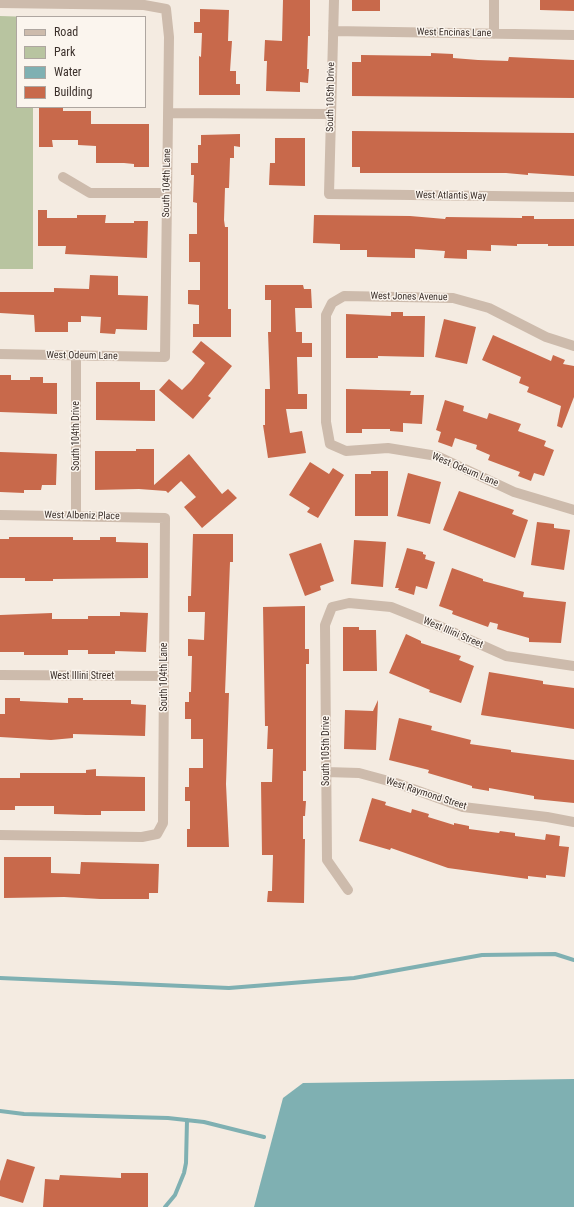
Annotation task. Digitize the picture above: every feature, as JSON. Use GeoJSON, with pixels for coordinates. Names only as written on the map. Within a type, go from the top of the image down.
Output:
{"type":"FeatureCollection","features":[{"type":"Feature","properties":{"kind":"street","name":"South 105th Drive"},"geometry":{"type":"LineString","coordinates":[[329,194],[334,0]]}},
{"type":"Feature","properties":{"kind":"street"},"geometry":{"type":"LineString","coordinates":[[494,0],[494,34]]}},
{"type":"Feature","properties":{"kind":"street"},"geometry":{"type":"LineString","coordinates":[[0,3],[86,2]]}},
{"type":"Feature","properties":{"kind":"street","name":"South 104th Lane"},"geometry":{"type":"LineString","coordinates":[[86,2],[144,5],[166,9],[169,37],[165,357]]}},
{"type":"Feature","properties":{"kind":"street","name":"West Encinas Lane"},"geometry":{"type":"LineString","coordinates":[[333,31],[574,35]]}},
{"type":"Feature","properties":{"kind":"street"},"geometry":{"type":"LineString","coordinates":[[168,113],[331,114]]}},
{"type":"Feature","properties":{"kind":"street"},"geometry":{"type":"LineString","coordinates":[[63,177],[90,193],[166,193]]}},
{"type":"Feature","properties":{"kind":"street","name":"West Atlantis Way"},"geometry":{"type":"LineString","coordinates":[[329,194],[574,197]]}},
{"type":"Feature","properties":{"kind":"street","name":"West Jones Avenue"},"geometry":{"type":"LineString","coordinates":[[330,444],[326,422],[326,314],[332,302],[344,296],[453,298],[489,308],[546,337],[574,346]]}},
{"type":"Feature","properties":{"kind":"street","name":"West Odeum Lane"},"geometry":{"type":"LineString","coordinates":[[0,354],[165,357]]}},
{"type":"Feature","properties":{"kind":"street","name":"South 104th Drive"},"geometry":{"type":"LineString","coordinates":[[76,355],[76,516]]}},
{"type":"Feature","properties":{"kind":"street","name":"West Odeum Lane"},"geometry":{"type":"LineString","coordinates":[[330,444],[346,451],[388,448],[437,456],[514,492],[574,510]]}},
{"type":"Feature","properties":{"kind":"street","name":"West Albeniz Place"},"geometry":{"type":"LineString","coordinates":[[0,515],[165,518]]}},
{"type":"Feature","properties":{"kind":"street","name":"South 104th Lane"},"geometry":{"type":"LineString","coordinates":[[0,835],[142,837],[157,834],[163,823],[165,518]]}},
{"type":"Feature","properties":{"kind":"street","name":"West Illini Street"},"geometry":{"type":"LineString","coordinates":[[332,607],[349,603],[391,607],[446,629],[506,656],[574,666]]}},
{"type":"Feature","properties":{"kind":"street","name":"South 105th Drive"},"geometry":{"type":"LineString","coordinates":[[332,607],[326,625],[327,860],[348,890]]}},
{"type":"Feature","properties":{"kind":"street","name":"West Illini Street"},"geometry":{"type":"LineString","coordinates":[[0,675],[164,676]]}},
{"type":"Feature","properties":{"kind":"street","name":"West Raymond Street"},"geometry":{"type":"LineString","coordinates":[[326,772],[359,773],[396,783],[463,807],[547,817],[574,822]]}},
{"type":"Feature","properties":{"kind":"green space"},"geometry":{"type":"Polygon","coordinates":[[[0,16],[16,16],[16,108],[33,108],[33,269],[0,269],[0,16]]]}},
{"type":"Feature","properties":{"kind":"water"},"geometry":{"type":"Polygon","coordinates":[[[574,1079],[574,1207],[254,1207],[283,1098],[303,1083],[574,1079]]]}},
{"type":"Feature","properties":{"kind":"building"},"geometry":{"type":"Polygon","coordinates":[[[283,0],[310,0],[310,36],[308,36],[307,69],[309,69],[308,83],[300,82],[300,92],[266,91],[267,61],[264,61],[265,40],[282,41],[283,0]]]}},
{"type":"Feature","properties":{"kind":"building"},"geometry":{"type":"Polygon","coordinates":[[[352,0],[380,0],[380,11],[352,11],[352,0]]]}},
{"type":"Feature","properties":{"kind":"building"},"geometry":{"type":"Polygon","coordinates":[[[540,0],[574,0],[574,11],[540,10],[540,0]]]}},
{"type":"Feature","properties":{"kind":"building"},"geometry":{"type":"Polygon","coordinates":[[[200,9],[229,10],[228,41],[232,41],[230,71],[236,71],[236,84],[240,84],[240,95],[199,95],[199,56],[201,57],[202,33],[194,33],[194,22],[200,22],[200,9]]]}},
{"type":"Feature","properties":{"kind":"building"},"geometry":{"type":"Polygon","coordinates":[[[431,53],[453,54],[453,58],[478,60],[508,61],[509,57],[574,60],[574,98],[352,96],[352,62],[361,62],[361,55],[431,56],[431,53]]]}},
{"type":"Feature","properties":{"kind":"building"},"geometry":{"type":"Polygon","coordinates":[[[39,108],[63,108],[63,111],[91,111],[91,124],[149,124],[149,167],[134,167],[134,164],[124,163],[96,163],[96,146],[78,145],[78,140],[52,140],[53,147],[39,147],[39,108]]]}},
{"type":"Feature","properties":{"kind":"building"},"geometry":{"type":"Polygon","coordinates":[[[352,131],[574,133],[574,176],[528,173],[528,175],[506,173],[360,173],[360,167],[352,167],[352,131]]]}},
{"type":"Feature","properties":{"kind":"building"},"geometry":{"type":"Polygon","coordinates":[[[240,134],[240,147],[234,146],[234,158],[230,158],[229,188],[225,188],[224,220],[225,227],[228,227],[228,309],[231,309],[231,337],[193,337],[193,324],[199,324],[199,305],[188,304],[188,290],[200,290],[200,262],[189,262],[189,234],[197,234],[197,203],[193,202],[194,175],[191,175],[191,163],[198,163],[198,145],[201,145],[201,135],[240,134]]]}},
{"type":"Feature","properties":{"kind":"building"},"geometry":{"type":"Polygon","coordinates":[[[275,138],[305,138],[305,186],[269,185],[270,163],[275,163],[275,138]]]}},
{"type":"Feature","properties":{"kind":"building"},"geometry":{"type":"Polygon","coordinates":[[[38,210],[47,210],[47,218],[77,218],[77,215],[106,215],[105,223],[134,223],[134,221],[148,221],[147,258],[65,254],[66,246],[38,246],[38,210]]]}},
{"type":"Feature","properties":{"kind":"building"},"geometry":{"type":"Polygon","coordinates":[[[314,215],[410,216],[445,219],[446,217],[522,218],[522,216],[534,216],[534,219],[574,219],[574,246],[548,246],[548,244],[517,244],[517,246],[491,245],[491,251],[467,250],[467,259],[444,258],[445,251],[415,249],[415,258],[367,257],[367,250],[340,250],[340,244],[313,243],[314,215]]]}},
{"type":"Feature","properties":{"kind":"building"},"geometry":{"type":"Polygon","coordinates":[[[90,275],[118,276],[118,295],[148,296],[147,330],[116,329],[115,334],[100,333],[101,317],[81,316],[81,322],[68,322],[68,332],[35,332],[34,315],[0,313],[0,292],[54,292],[54,288],[89,289],[90,275]]]}},
{"type":"Feature","properties":{"kind":"building"},"geometry":{"type":"Polygon","coordinates":[[[265,285],[303,285],[304,289],[311,289],[312,308],[295,308],[296,332],[302,332],[302,343],[312,343],[312,357],[297,357],[298,394],[307,394],[307,409],[286,409],[290,433],[302,431],[306,453],[268,458],[263,425],[265,425],[265,389],[270,389],[268,332],[271,332],[271,300],[265,300],[265,285]]]}},
{"type":"Feature","properties":{"kind":"building"},"geometry":{"type":"Polygon","coordinates":[[[391,312],[403,312],[403,316],[425,316],[424,357],[378,356],[378,358],[346,358],[346,314],[391,316],[391,312]]]}},
{"type":"Feature","properties":{"kind":"building"},"geometry":{"type":"Polygon","coordinates":[[[444,319],[476,327],[467,364],[435,357],[444,319]]]}},
{"type":"Feature","properties":{"kind":"building"},"geometry":{"type":"Polygon","coordinates":[[[493,335],[551,361],[553,355],[565,360],[563,364],[574,366],[574,397],[562,428],[557,426],[561,406],[527,392],[529,387],[519,383],[521,377],[482,360],[493,335]]]}},
{"type":"Feature","properties":{"kind":"building"},"geometry":{"type":"Polygon","coordinates":[[[201,341],[232,366],[208,396],[211,398],[193,419],[159,390],[169,379],[182,390],[191,381],[205,363],[192,352],[201,341]]]}},
{"type":"Feature","properties":{"kind":"building"},"geometry":{"type":"Polygon","coordinates":[[[0,375],[11,375],[11,380],[30,380],[30,377],[43,377],[43,383],[57,383],[57,414],[0,412],[0,375]]]}},
{"type":"Feature","properties":{"kind":"building"},"geometry":{"type":"Polygon","coordinates":[[[96,382],[140,382],[140,390],[155,390],[155,421],[96,420],[96,382]]]}},
{"type":"Feature","properties":{"kind":"building"},"geometry":{"type":"Polygon","coordinates":[[[346,389],[411,391],[410,395],[424,395],[422,424],[403,423],[403,432],[390,431],[390,429],[362,429],[362,433],[346,433],[346,389]]]}},
{"type":"Feature","properties":{"kind":"building"},"geometry":{"type":"Polygon","coordinates":[[[445,400],[464,406],[463,411],[487,419],[489,413],[521,424],[518,431],[546,441],[544,446],[554,450],[544,476],[534,473],[531,481],[518,476],[520,472],[488,460],[490,455],[476,449],[477,445],[455,438],[452,447],[438,442],[441,432],[436,430],[445,400]]]}},
{"type":"Feature","properties":{"kind":"building"},"geometry":{"type":"Polygon","coordinates":[[[136,449],[154,449],[154,485],[189,454],[222,494],[228,489],[237,498],[202,528],[184,507],[196,497],[181,481],[168,493],[166,491],[139,489],[95,490],[95,451],[136,451],[136,449]]]}},
{"type":"Feature","properties":{"kind":"building"},"geometry":{"type":"Polygon","coordinates":[[[0,452],[57,454],[56,485],[42,485],[41,490],[24,490],[24,493],[0,492],[0,452]]]}},
{"type":"Feature","properties":{"kind":"building"},"geometry":{"type":"Polygon","coordinates":[[[310,462],[329,474],[333,468],[344,475],[318,518],[307,512],[310,508],[289,495],[310,462]]]}},
{"type":"Feature","properties":{"kind":"building"},"geometry":{"type":"Polygon","coordinates":[[[371,471],[388,471],[388,516],[355,516],[355,474],[371,474],[371,471]]]}},
{"type":"Feature","properties":{"kind":"building"},"geometry":{"type":"Polygon","coordinates":[[[408,473],[441,482],[430,524],[397,516],[408,473]]]}},
{"type":"Feature","properties":{"kind":"building"},"geometry":{"type":"Polygon","coordinates":[[[459,491],[514,510],[512,514],[528,520],[515,558],[443,530],[459,491]]]}},
{"type":"Feature","properties":{"kind":"building"},"geometry":{"type":"Polygon","coordinates":[[[537,522],[554,524],[554,528],[570,530],[564,570],[531,565],[537,522]]]}},
{"type":"Feature","properties":{"kind":"building"},"geometry":{"type":"Polygon","coordinates":[[[193,534],[233,534],[233,562],[230,562],[225,693],[229,693],[226,784],[229,847],[187,847],[187,829],[190,829],[190,801],[185,801],[185,787],[189,787],[189,768],[203,768],[203,739],[191,739],[191,719],[185,719],[185,702],[189,702],[189,692],[191,692],[192,656],[188,656],[188,639],[204,640],[205,612],[188,612],[188,596],[191,596],[193,534]]]}},
{"type":"Feature","properties":{"kind":"building"},"geometry":{"type":"Polygon","coordinates":[[[9,537],[73,537],[73,540],[100,540],[100,537],[116,537],[116,542],[148,543],[148,578],[53,579],[53,581],[25,581],[25,578],[0,578],[0,539],[9,539],[9,537]]]}},
{"type":"Feature","properties":{"kind":"building"},"geometry":{"type":"Polygon","coordinates":[[[354,540],[386,542],[383,587],[351,584],[354,540]]]}},
{"type":"Feature","properties":{"kind":"building"},"geometry":{"type":"Polygon","coordinates":[[[321,543],[334,581],[320,586],[321,590],[305,596],[289,554],[321,543]]]}},
{"type":"Feature","properties":{"kind":"building"},"geometry":{"type":"Polygon","coordinates":[[[407,548],[423,552],[423,554],[426,555],[425,559],[435,562],[427,589],[416,586],[414,595],[398,590],[399,588],[395,588],[407,548]]]}},
{"type":"Feature","properties":{"kind":"building"},"geometry":{"type":"Polygon","coordinates":[[[452,568],[483,579],[483,581],[524,592],[523,597],[566,602],[561,643],[529,642],[529,638],[497,629],[498,624],[490,622],[488,627],[452,614],[453,611],[439,606],[452,568]]]}},
{"type":"Feature","properties":{"kind":"building"},"geometry":{"type":"Polygon","coordinates":[[[305,606],[305,649],[309,649],[309,664],[306,664],[306,771],[303,771],[303,801],[306,801],[305,816],[303,816],[303,839],[305,839],[304,903],[267,902],[268,891],[272,891],[273,855],[262,855],[261,782],[272,782],[273,749],[267,749],[268,726],[265,726],[263,607],[305,606]]]}},
{"type":"Feature","properties":{"kind":"building"},"geometry":{"type":"Polygon","coordinates":[[[120,612],[148,613],[146,652],[115,651],[115,654],[88,654],[88,650],[68,650],[68,655],[24,655],[24,652],[0,652],[0,615],[52,613],[52,619],[88,619],[88,616],[120,616],[120,612]]]}},
{"type":"Feature","properties":{"kind":"building"},"geometry":{"type":"Polygon","coordinates":[[[343,627],[359,627],[359,630],[376,630],[377,671],[343,671],[343,627]]]}},
{"type":"Feature","properties":{"kind":"building"},"geometry":{"type":"Polygon","coordinates":[[[406,634],[421,641],[421,643],[461,656],[459,660],[474,666],[461,703],[429,692],[430,690],[389,673],[406,634]]]}},
{"type":"Feature","properties":{"kind":"building"},"geometry":{"type":"Polygon","coordinates":[[[489,672],[543,681],[543,684],[574,688],[574,729],[481,715],[489,672]]]}},
{"type":"Feature","properties":{"kind":"building"},"geometry":{"type":"Polygon","coordinates":[[[5,698],[20,698],[20,701],[68,703],[68,698],[83,698],[83,700],[131,700],[131,704],[146,705],[145,736],[73,734],[73,738],[51,740],[0,737],[0,714],[5,714],[5,698]]]}},
{"type":"Feature","properties":{"kind":"building"},"geometry":{"type":"Polygon","coordinates":[[[378,700],[376,750],[344,749],[345,710],[373,711],[378,700]]]}},
{"type":"Feature","properties":{"kind":"building"},"geometry":{"type":"Polygon","coordinates":[[[399,718],[432,726],[431,730],[471,740],[470,744],[511,750],[511,752],[574,760],[574,803],[534,799],[534,796],[489,788],[489,791],[472,788],[472,786],[428,773],[429,770],[389,760],[399,718]]]}},
{"type":"Feature","properties":{"kind":"building"},"geometry":{"type":"Polygon","coordinates":[[[96,769],[96,776],[145,777],[145,811],[101,811],[101,815],[86,815],[54,814],[54,806],[15,806],[15,810],[0,810],[0,778],[20,778],[20,773],[86,773],[86,770],[96,769]]]}},
{"type":"Feature","properties":{"kind":"building"},"geometry":{"type":"Polygon","coordinates":[[[372,798],[386,802],[385,805],[411,813],[412,809],[429,814],[428,817],[454,825],[454,823],[469,826],[469,829],[499,833],[500,831],[515,833],[515,836],[545,840],[546,834],[560,836],[559,846],[569,847],[565,877],[546,875],[546,878],[528,876],[528,879],[448,868],[391,848],[390,850],[359,841],[372,798]]]}},
{"type":"Feature","properties":{"kind":"building"},"geometry":{"type":"Polygon","coordinates":[[[4,857],[51,857],[51,873],[80,874],[81,862],[159,864],[158,893],[149,893],[149,899],[64,897],[4,898],[4,857]]]}},
{"type":"Feature","properties":{"kind":"building"},"geometry":{"type":"Polygon","coordinates":[[[7,1159],[35,1167],[23,1203],[0,1196],[0,1181],[7,1159]]]}},
{"type":"Feature","properties":{"kind":"building"},"geometry":{"type":"Polygon","coordinates":[[[121,1173],[148,1173],[148,1207],[43,1207],[45,1179],[59,1180],[60,1175],[121,1178],[121,1173]]]}},
{"type":"Feature","properties":{"kind":"waterway"},"geometry":{"type":"LineString","coordinates":[[0,978],[229,988],[354,978],[482,955],[555,954],[574,960]]}},
{"type":"Feature","properties":{"kind":"waterway"},"geometry":{"type":"LineString","coordinates":[[0,1111],[24,1114],[168,1118],[204,1122],[264,1137]]}},
{"type":"Feature","properties":{"kind":"waterway"},"geometry":{"type":"LineString","coordinates":[[165,1207],[175,1195],[184,1173],[186,1163],[187,1120]]}}]}
